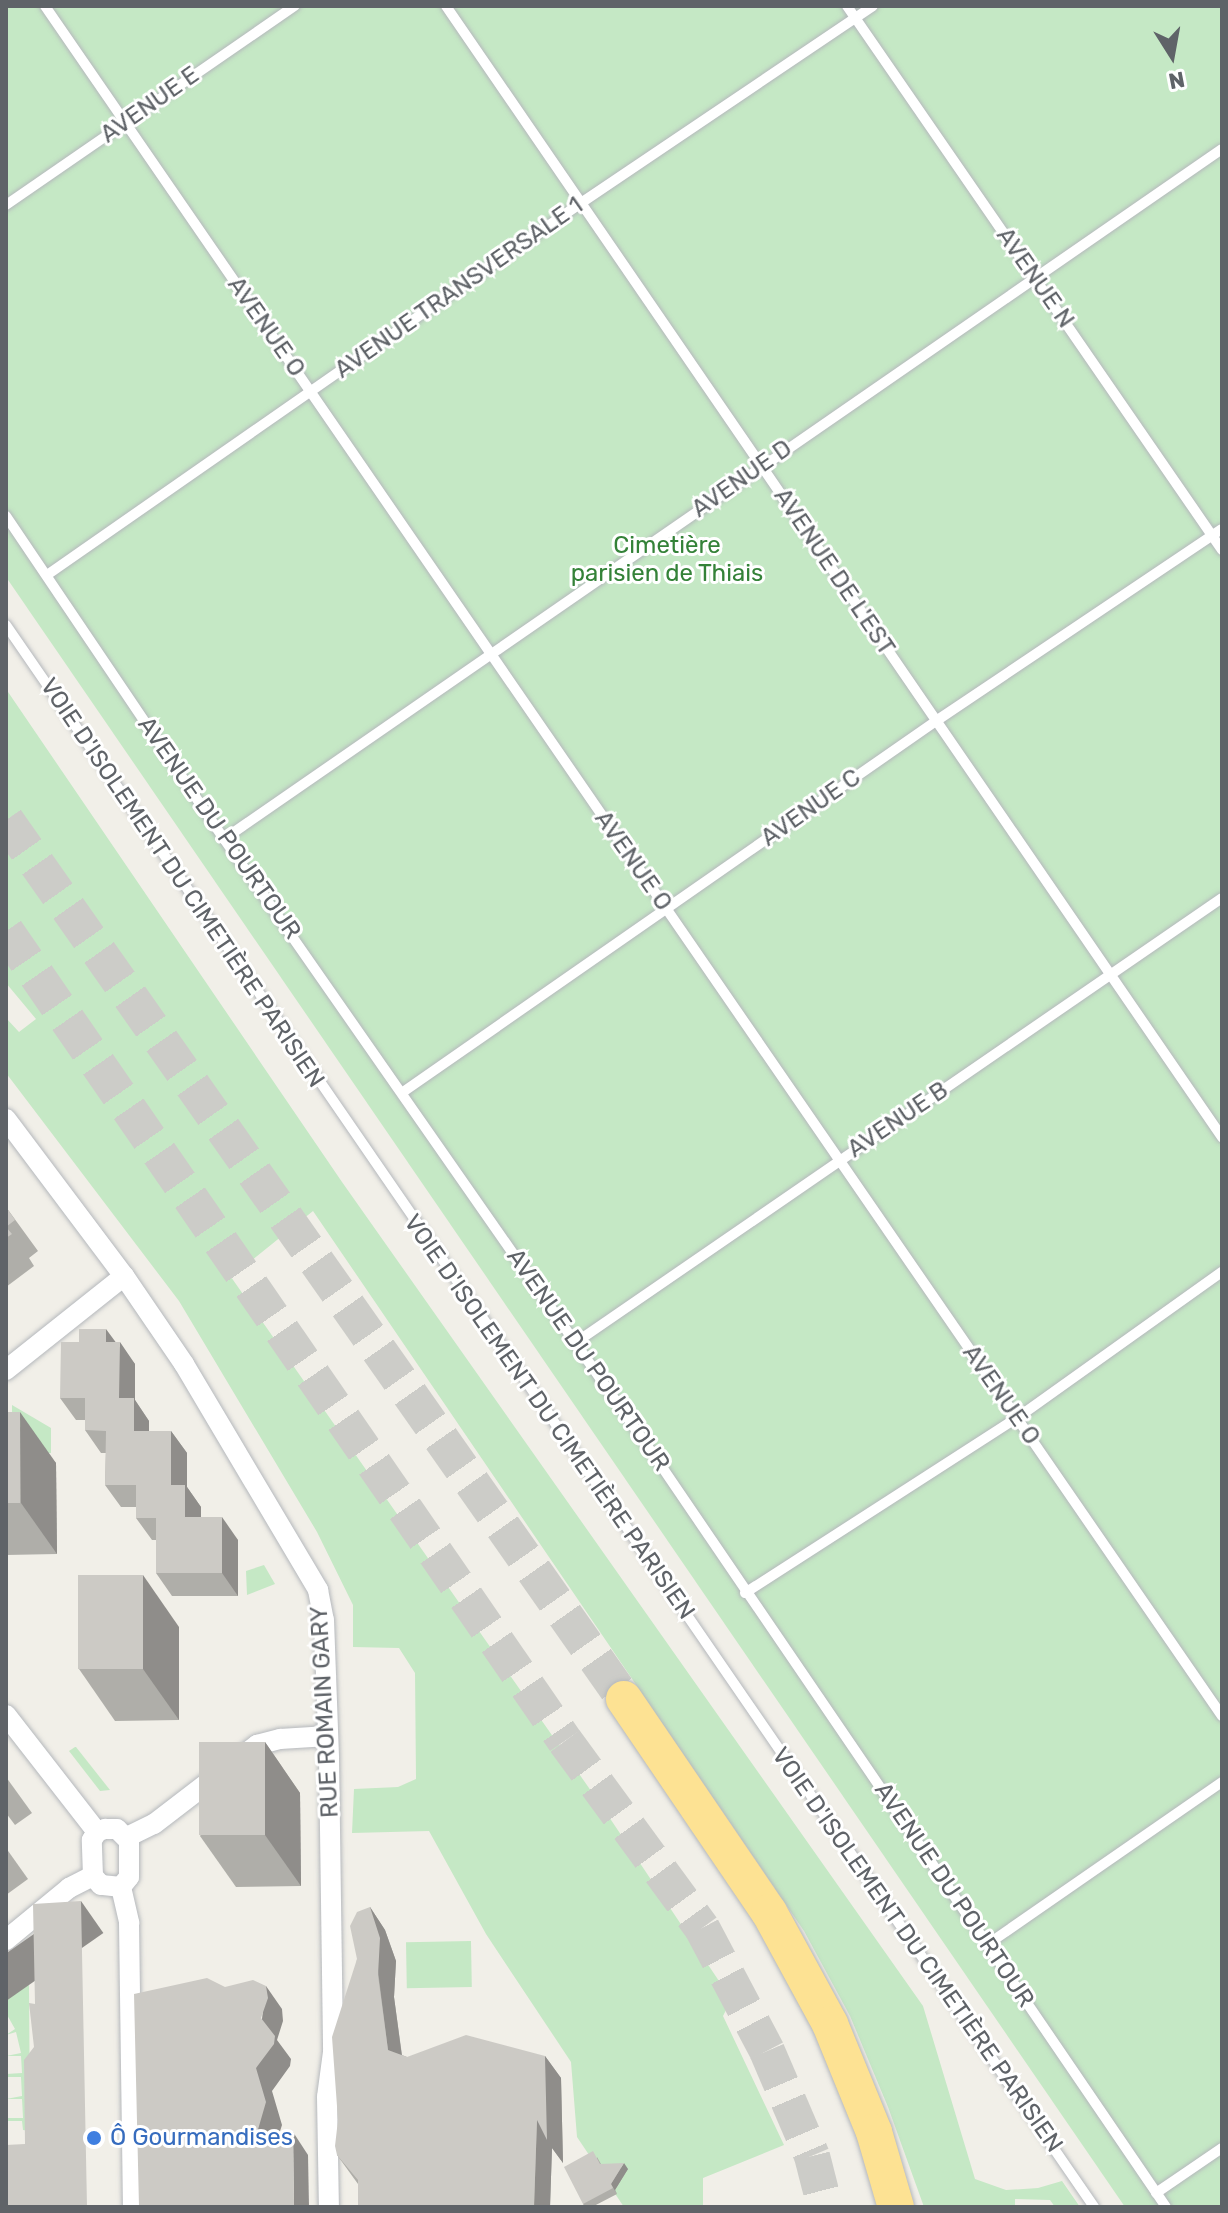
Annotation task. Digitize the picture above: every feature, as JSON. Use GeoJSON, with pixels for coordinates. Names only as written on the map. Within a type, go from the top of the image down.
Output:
{"type":"FeatureCollection","features":[{"type":"Feature","properties":{"kind":"highway"},"geometry":{"type":"LineString","coordinates":[[624,1699],[769,1912],[830,2024],[874,2132],[896,2207]]}},
{"type":"Feature","properties":{"kind":"street","name":"RUE ROMAIN GARY"},"geometry":{"type":"LineString","coordinates":[[6,1119],[124,1276],[184,1364],[318,1590],[324,1620],[328,1736],[333,2052],[327,2097],[329,2207]]}},
{"type":"Feature","properties":{"kind":"street"},"geometry":{"type":"LineString","coordinates":[[6,1370],[124,1276]]}},
{"type":"Feature","properties":{"kind":"street"},"geometry":{"type":"LineString","coordinates":[[6,1715],[97,1832]]}},
{"type":"Feature","properties":{"kind":"street"},"geometry":{"type":"LineString","coordinates":[[127,1837],[154,1824],[257,1745],[280,1739],[328,1736]]}},
{"type":"Feature","properties":{"kind":"street"},"geometry":{"type":"LineString","coordinates":[[121,1887],[101,1885],[93,1876],[92,1840],[97,1832],[117,1829],[127,1837],[130,1870],[121,1887],[128,1910],[130,1946],[133,2207]]}},
{"type":"Feature","properties":{"kind":"street"},"geometry":{"type":"LineString","coordinates":[[6,1940],[69,1888],[93,1876]]}},
{"type":"Feature","properties":{"kind":"lane","name":"AVENUE O"},"geometry":{"type":"LineString","coordinates":[[45,6],[1222,1716]]}},
{"type":"Feature","properties":{"kind":"lane","name":"AVENUE E"},"geometry":{"type":"LineString","coordinates":[[6,205],[295,6]]}},
{"type":"Feature","properties":{"kind":"lane","name":"AVENUE DE L'EST"},"geometry":{"type":"LineString","coordinates":[[446,6],[1222,1137]]}},
{"type":"Feature","properties":{"kind":"lane","name":"AVENUE N"},"geometry":{"type":"LineString","coordinates":[[847,6],[1034,277],[1217,532],[1222,550]]}},
{"type":"Feature","properties":{"kind":"lane","name":"AVENUE TRANSVERSALE 1"},"geometry":{"type":"LineString","coordinates":[[47,575],[581,203],[873,6]]}},
{"type":"Feature","properties":{"kind":"lane","name":"AVENUE D"},"geometry":{"type":"LineString","coordinates":[[224,839],[1222,149]]}},
{"type":"Feature","properties":{"kind":"lane","name":"AVENUE DU POURTOUR"},"geometry":{"type":"LineString","coordinates":[[6,516],[224,839],[403,1092],[1166,2207]]}},
{"type":"Feature","properties":{"kind":"lane","name":"AVENUE C"},"geometry":{"type":"LineString","coordinates":[[403,1092],[936,721],[1217,532]]}},
{"type":"Feature","properties":{"kind":"lane","name":"VOIE D'ISOLEMENT DU CIMETIÈRE PARISIEN"},"geometry":{"type":"LineString","coordinates":[[6,625],[1094,2207]]}},
{"type":"Feature","properties":{"kind":"lane","name":"AVENUE B"},"geometry":{"type":"LineString","coordinates":[[575,1343],[1222,898]]}},
{"type":"Feature","properties":{"kind":"lane"},"geometry":{"type":"LineString","coordinates":[[745,1593],[1017,1418],[1222,1272]]}},
{"type":"Feature","properties":{"kind":"lane"},"geometry":{"type":"LineString","coordinates":[[988,1944],[1222,1782]]}},
{"type":"Feature","properties":{"kind":"lane"},"geometry":{"type":"LineString","coordinates":[[1156,2193],[1222,2148]]}},
{"type":"Feature","properties":{"kind":"green space","name":"Cimetière parisien de Thiais"},"geometry":{"type":"Polygon","coordinates":[[[6,6],[1222,6],[1222,2207],[1125,2207],[6,577],[6,6]]]}},
{"type":"Feature","properties":{"kind":"green space"},"geometry":{"type":"Polygon","coordinates":[[[6,689],[342,1182],[923,2006],[975,2179],[1006,2190],[1038,2188],[1062,2181],[1080,2207],[1055,2207],[1050,2200],[1015,2199],[1015,2207],[924,2207],[888,2107],[850,2016],[804,1931],[313,1211],[231,1277],[603,1808],[723,1987],[729,2004],[723,2016],[784,2145],[703,2178],[703,2205],[624,2207],[577,2137],[571,2062],[486,1934],[429,1831],[352,1833],[354,1789],[398,1787],[416,1779],[415,1673],[399,1648],[353,1647],[353,1605],[317,1532],[179,1301],[6,1073],[6,1018],[19,1032],[36,1019],[6,983],[6,689]]]}},
{"type":"Feature","properties":{"kind":"green space"},"geometry":{"type":"Polygon","coordinates":[[[12,1405],[51,1428],[51,1453],[12,1453],[12,1405]]]}},
{"type":"Feature","properties":{"kind":"green space"},"geometry":{"type":"Polygon","coordinates":[[[264,1565],[275,1584],[247,1595],[246,1571],[264,1565]]]}},
{"type":"Feature","properties":{"kind":"green space"},"geometry":{"type":"Polygon","coordinates":[[[76,1747],[110,1790],[100,1791],[69,1751],[76,1747]]]}},
{"type":"Feature","properties":{"kind":"green space"},"geometry":{"type":"Polygon","coordinates":[[[471,1941],[472,1987],[407,1988],[406,1942],[471,1941]]]}},
{"type":"Feature","properties":{"kind":"green space"},"geometry":{"type":"Polygon","coordinates":[[[28,1949],[30,2131],[23,2130],[22,2121],[6,2121],[6,2118],[23,2118],[22,2099],[6,2099],[22,2096],[21,2077],[6,2077],[6,2074],[22,2073],[21,2056],[6,2056],[21,2053],[16,2032],[6,2035],[15,2029],[6,2013],[6,1966],[28,1949]]]}},
{"type":"Feature","properties":{"kind":"building"},"geometry":{"type":"Polygon","coordinates":[[[6,1207],[15,1220],[6,1227],[6,1207]]]}},
{"type":"Feature","properties":{"kind":"building"},"geometry":{"type":"Polygon","coordinates":[[[79,1329],[106,1329],[106,1342],[120,1342],[119,1398],[134,1398],[134,1431],[171,1431],[171,1485],[185,1485],[185,1517],[222,1517],[222,1573],[156,1573],[156,1518],[136,1518],[136,1485],[105,1485],[106,1431],[85,1430],[85,1398],[60,1398],[61,1342],[79,1342],[79,1329]]]}},
{"type":"Feature","properties":{"kind":"building"},"geometry":{"type":"Polygon","coordinates":[[[6,1412],[20,1412],[20,1503],[6,1503],[6,1412]]]}},
{"type":"Feature","properties":{"kind":"building"},"geometry":{"type":"Polygon","coordinates":[[[78,1575],[143,1575],[143,1669],[78,1669],[78,1575]]]}},
{"type":"Feature","properties":{"kind":"building"},"geometry":{"type":"Polygon","coordinates":[[[199,1742],[265,1742],[265,1835],[199,1835],[199,1742]]]}},
{"type":"Feature","properties":{"kind":"building"},"geometry":{"type":"Polygon","coordinates":[[[81,1901],[87,2207],[6,2207],[6,2145],[25,2144],[24,2060],[34,2047],[29,2003],[35,2004],[33,1904],[81,1901]]]}},
{"type":"Feature","properties":{"kind":"building"},"geometry":{"type":"Polygon","coordinates":[[[370,1907],[380,1938],[378,1975],[388,2050],[407,2057],[466,2035],[545,2056],[547,2140],[537,2120],[534,2207],[358,2207],[358,2180],[337,2155],[335,2146],[338,2120],[332,2037],[357,1959],[350,1926],[357,1912],[370,1907]]]}},
{"type":"Feature","properties":{"kind":"building"},"geometry":{"type":"Polygon","coordinates":[[[207,1978],[225,1987],[253,1980],[266,1986],[268,1998],[261,2018],[275,2036],[274,2044],[256,2068],[266,2102],[257,2133],[293,2132],[294,2207],[139,2207],[134,1994],[207,1978]]]}},
{"type":"Feature","properties":{"kind":"building"},"geometry":{"type":"Polygon","coordinates":[[[593,2151],[600,2164],[624,2163],[611,2184],[613,2188],[583,2204],[564,2167],[593,2151]]]}},
{"type":"Feature","properties":{"kind":"tunnel"},"geometry":{"type":"LineString","coordinates":[[6,820],[624,1699]]}},
{"type":"Feature","properties":{"kind":"tunnel"},"geometry":{"type":"LineString","coordinates":[[6,931],[565,1741],[702,1928],[767,2051],[812,2156],[825,2207]]}},
{"type":"Feature","properties":{"kind":"place","name":"Ô Gourmandises"},"geometry":{"type":"Point","coordinates":[94,2138]}}]}
